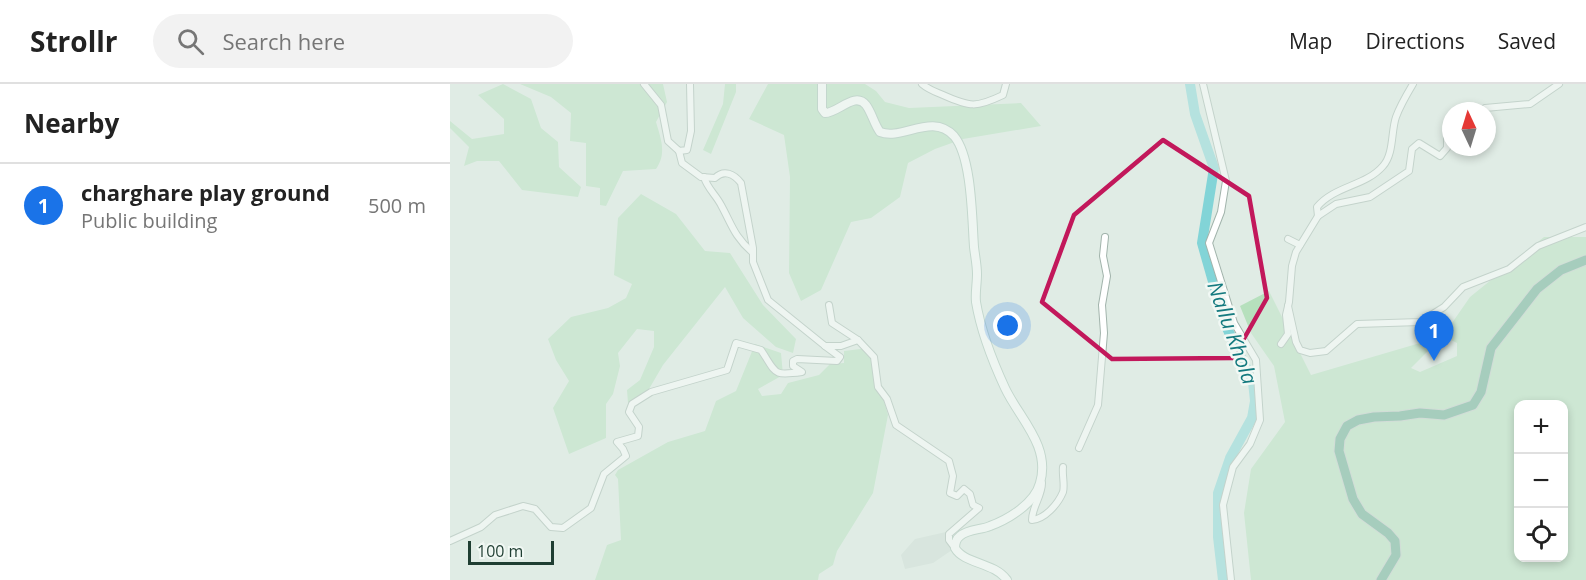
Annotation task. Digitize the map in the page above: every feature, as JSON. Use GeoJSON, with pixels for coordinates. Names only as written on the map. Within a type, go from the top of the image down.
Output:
{"type":"FeatureCollection","features":[{"type":"Feature","properties":{"kind":"main road"},"geometry":{"type":"LineString","coordinates":[[822,84],[822,109],[825,113],[834,112],[849,102],[861,101],[866,105],[880,132],[890,134],[928,126],[948,132],[959,144],[970,192],[977,272],[975,298],[980,321],[987,349],[1005,390],[1041,451],[1041,480],[1038,490],[1018,510],[990,526],[961,535],[956,540],[955,548],[960,555],[1000,572],[1007,580]]}},
{"type":"Feature","properties":{"kind":"main road"},"geometry":{"type":"LineString","coordinates":[[1381,580],[1396,555],[1395,541],[1362,514],[1353,499],[1339,451],[1340,439],[1347,426],[1358,420],[1374,417],[1429,412],[1444,415],[1473,405],[1481,392],[1491,348],[1538,290],[1561,270],[1586,260]]}},
{"type":"Feature","properties":{"kind":"street"},"geometry":{"type":"LineString","coordinates":[[450,541],[481,527],[495,515],[523,506],[535,509],[551,527],[563,528],[591,508],[604,474],[626,456],[624,449],[617,442],[638,436],[639,428],[629,412],[632,404],[651,392],[727,370],[736,343],[761,350],[776,373],[781,375],[802,372],[793,366],[793,361],[797,359],[837,361],[840,357],[768,300],[755,268],[741,183],[728,173],[718,174],[715,178],[701,177],[682,163],[679,151],[668,141],[663,123],[664,111],[644,84]]}},
{"type":"Feature","properties":{"kind":"street"},"geometry":{"type":"LineString","coordinates":[[679,151],[687,150],[690,141],[690,84]]}},
{"type":"Feature","properties":{"kind":"street"},"geometry":{"type":"LineString","coordinates":[[922,84],[956,102],[973,105],[985,104],[1003,95],[1006,84]]}},
{"type":"Feature","properties":{"kind":"street"},"geometry":{"type":"LineString","coordinates":[[1203,84],[1226,181],[1221,212],[1209,243],[1234,323],[1256,360],[1260,420],[1250,444],[1233,467],[1223,506],[1231,580]]}},
{"type":"Feature","properties":{"kind":"street"},"geometry":{"type":"LineString","coordinates":[[1318,216],[1317,207],[1324,199],[1365,179],[1384,165],[1396,117],[1413,84]]}},
{"type":"Feature","properties":{"kind":"street"},"geometry":{"type":"LineString","coordinates":[[1496,107],[1530,104],[1559,84]]}},
{"type":"Feature","properties":{"kind":"street"},"geometry":{"type":"LineString","coordinates":[[1281,344],[1288,334],[1286,315],[1292,266],[1300,245],[1318,216],[1336,204],[1370,197],[1409,171],[1412,149],[1419,142],[1440,156],[1442,154]]}},
{"type":"Feature","properties":{"kind":"street"},"geometry":{"type":"LineString","coordinates":[[704,177],[720,202],[735,234],[752,252]]}},
{"type":"Feature","properties":{"kind":"street"},"geometry":{"type":"LineString","coordinates":[[1288,306],[1298,347],[1310,353],[1326,351],[1357,324],[1420,322],[1444,307],[1463,286],[1509,269],[1538,246],[1586,227]]}},
{"type":"Feature","properties":{"kind":"street"},"geometry":{"type":"LineString","coordinates":[[1079,448],[1098,405],[1104,333],[1102,305],[1107,276],[1103,256],[1104,237]]}},
{"type":"Feature","properties":{"kind":"street"},"geometry":{"type":"LineString","coordinates":[[1288,239],[1300,245]]}},
{"type":"Feature","properties":{"kind":"street"},"geometry":{"type":"LineString","coordinates":[[829,305],[832,323],[858,340],[874,357],[878,387],[887,399],[896,425],[949,461],[953,476],[950,493],[957,496],[964,489],[970,494],[973,505],[979,508],[950,534],[949,540],[955,548]]}},
{"type":"Feature","properties":{"kind":"street"},"geometry":{"type":"LineString","coordinates":[[825,346],[841,345],[858,340]]}},
{"type":"Feature","properties":{"kind":"street"},"geometry":{"type":"LineString","coordinates":[[1041,480],[1042,491],[1032,520],[1044,517],[1064,489],[1063,467]]}},
{"type":"Feature","properties":{"kind":"highlighted area"},"geometry":{"type":"Polygon","coordinates":[[[1163,140],[1249,196],[1267,298],[1233,358],[1112,359],[1042,302],[1074,215],[1163,140]]]}},
{"type":"Feature","properties":{"kind":"shaded area"},"geometry":{"type":"Polygon","coordinates":[[[946,532],[952,550],[933,563],[905,569],[901,555],[915,539],[946,532]]]}},
{"type":"Feature","properties":{"kind":"green space"},"geometry":{"type":"Polygon","coordinates":[[[503,84],[531,99],[541,128],[558,142],[559,167],[581,187],[578,197],[522,190],[499,161],[477,161],[464,166],[469,147],[450,128],[450,121],[472,139],[504,134],[504,119],[478,95],[503,84]]]}},
{"type":"Feature","properties":{"kind":"green space"},"geometry":{"type":"Polygon","coordinates":[[[520,84],[663,84],[667,102],[656,122],[662,152],[656,169],[623,171],[606,206],[600,205],[600,188],[586,186],[586,143],[570,141],[571,113],[551,97],[520,84]]]}},
{"type":"Feature","properties":{"kind":"green space"},"geometry":{"type":"Polygon","coordinates":[[[725,84],[736,84],[736,92],[711,154],[703,150],[723,104],[725,84]]]}},
{"type":"Feature","properties":{"kind":"green space"},"geometry":{"type":"Polygon","coordinates":[[[768,84],[865,84],[876,91],[885,102],[909,108],[1021,103],[1041,126],[963,139],[935,149],[908,163],[900,197],[871,218],[851,222],[821,290],[801,301],[789,273],[790,177],[784,135],[749,119],[768,84]]]}},
{"type":"Feature","properties":{"kind":"green space"},"geometry":{"type":"Polygon","coordinates":[[[641,194],[676,214],[705,251],[730,253],[763,305],[796,339],[793,353],[776,347],[743,318],[725,287],[663,365],[649,389],[628,403],[627,390],[640,380],[654,347],[654,331],[637,329],[618,353],[620,366],[613,394],[606,404],[606,438],[569,454],[553,408],[569,381],[556,360],[548,339],[571,317],[608,308],[626,298],[632,284],[614,275],[618,218],[641,194]]]}},
{"type":"Feature","properties":{"kind":"green space"},"geometry":{"type":"Polygon","coordinates":[[[1544,237],[1586,237],[1586,580],[1251,580],[1244,513],[1251,469],[1285,422],[1274,366],[1251,333],[1240,306],[1269,291],[1311,375],[1420,343],[1430,349],[1411,368],[1420,372],[1457,356],[1457,343],[1443,336],[1470,297],[1544,237]]]}},
{"type":"Feature","properties":{"kind":"green space"},"geometry":{"type":"Polygon","coordinates":[[[755,344],[781,353],[783,375],[758,389],[762,396],[781,394],[788,383],[819,375],[830,364],[844,363],[844,351],[869,348],[888,415],[873,493],[837,551],[833,565],[819,574],[818,580],[595,580],[607,545],[621,540],[618,479],[615,475],[618,470],[668,442],[705,431],[716,401],[736,391],[755,344]]]}},
{"type":"Feature","properties":{"kind":"waterway","name":"Nallu Khola"},"geometry":{"type":"LineString","coordinates":[[1190,84],[1195,114],[1214,168],[1202,243],[1225,324],[1253,382],[1255,401],[1252,418],[1230,458],[1218,493],[1218,537],[1223,580]]}},
{"type":"Feature","properties":{"kind":"place","name":"charghare play ground"},"geometry":{"type":"Point","coordinates":[1434,361]}}]}
